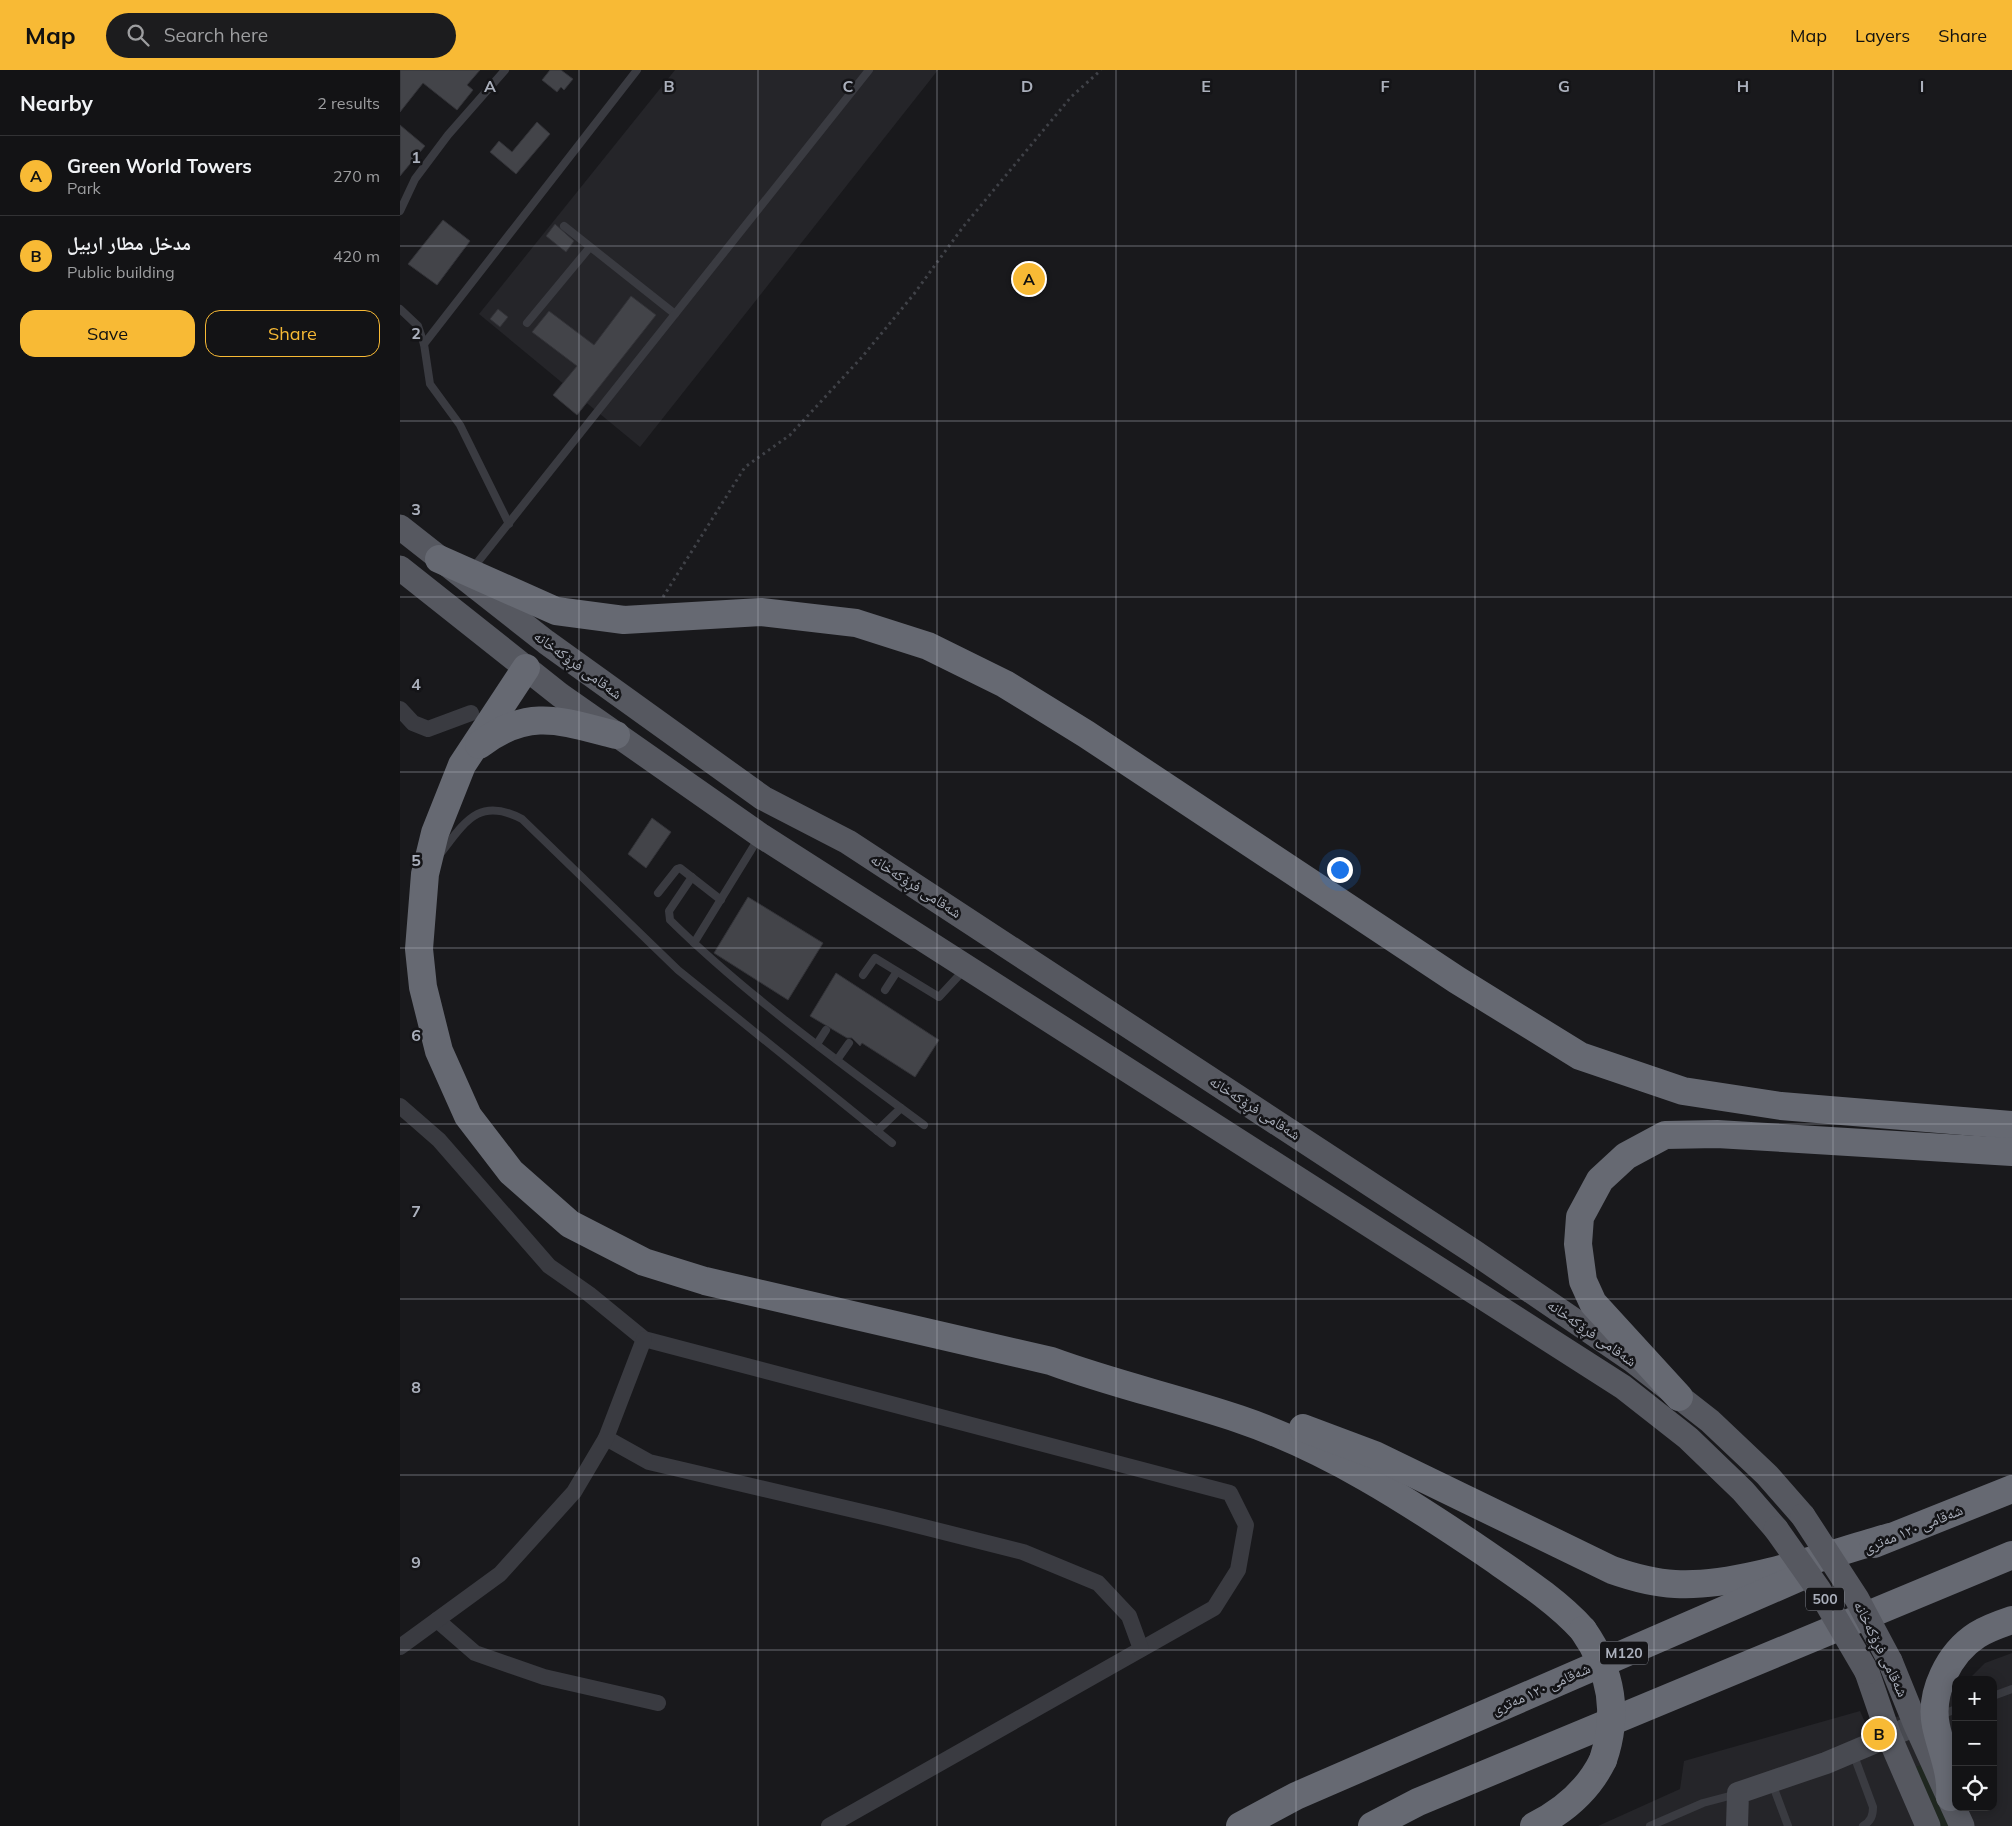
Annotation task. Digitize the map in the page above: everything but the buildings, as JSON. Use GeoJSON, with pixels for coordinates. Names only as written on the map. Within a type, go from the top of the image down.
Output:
{"type":"FeatureCollection","features":[{"type":"Feature","properties":{"kind":"highway"},"geometry":{"type":"LineString","coordinates":[[439,559],[469,574],[556,611],[624,620],[761,612],[856,623],[928,646],[1005,684],[1086,734],[1458,980],[1580,1056],[1684,1091],[1781,1106],[2012,1125]]}},
{"type":"Feature","properties":{"kind":"highway"},"geometry":{"type":"LineString","coordinates":[[526,668],[462,765],[445,806],[435,833],[425,874],[419,949],[423,987],[439,1051],[468,1116],[511,1172],[570,1224],[644,1262],[705,1282],[1051,1361],[1099,1368],[1252,1408],[1375,1455],[1612,1570],[1631,1577],[1674,1584],[1724,1580],[1758,1574],[1890,1538]]}},
{"type":"Feature","properties":{"kind":"highway"},"geometry":{"type":"LineString","coordinates":[[472,750],[508,726],[534,720],[567,722],[616,735]]}},
{"type":"Feature","properties":{"kind":"highway"},"geometry":{"type":"LineString","coordinates":[[1679,1397],[1593,1303],[1583,1281],[1578,1244],[1580,1217],[1600,1180],[1626,1156],[1665,1135],[1717,1134],[2012,1152]]}},
{"type":"Feature","properties":{"kind":"highway"},"geometry":{"type":"LineString","coordinates":[[1051,1361],[1093,1376],[1140,1387],[1241,1420],[1306,1446],[1430,1515],[1513,1572],[1574,1620],[1583,1630],[1600,1660],[1611,1693],[1611,1730],[1603,1760],[1596,1776],[1574,1800],[1554,1816],[1534,1826]]}},
{"type":"Feature","properties":{"kind":"highway","name":"شەقامی ١٢٠ مەتری"},"geometry":{"type":"LineString","coordinates":[[1240,1826],[1296,1796],[1890,1538],[2012,1489]]}},
{"type":"Feature","properties":{"kind":"highway"},"geometry":{"type":"LineString","coordinates":[[1372,1826],[1427,1798],[2012,1556]]}},
{"type":"Feature","properties":{"kind":"highway"},"geometry":{"type":"LineString","coordinates":[[1950,1797],[1950,1776],[1931,1718],[1939,1686],[1953,1658],[1976,1636],[2012,1620]]}},
{"type":"Feature","properties":{"kind":"main road","name":"شەقامی فڕۆکەخانە"},"geometry":{"type":"LineString","coordinates":[[400,527],[546,642],[763,798],[848,842],[1474,1252],[1632,1360],[1724,1435],[1767,1475],[1803,1516],[1857,1598],[1890,1661],[1931,1718]]}},
{"type":"Feature","properties":{"kind":"main road","name":"شەقامی فڕۆکەخانە"},"geometry":{"type":"LineString","coordinates":[[400,568],[526,668],[616,735],[752,829],[1623,1387],[1688,1438],[1743,1491],[1776,1529],[1819,1590],[1867,1672],[1889,1736],[1928,1826]]}},
{"type":"Feature","properties":{"kind":"main road"},"geometry":{"type":"LineString","coordinates":[[526,668],[546,642]]}},
{"type":"Feature","properties":{"kind":"main road"},"geometry":{"type":"LineString","coordinates":[[752,829],[763,798]]}},
{"type":"Feature","properties":{"kind":"main road"},"geometry":{"type":"LineString","coordinates":[[1950,1797],[1962,1826]]}},
{"type":"Feature","properties":{"kind":"street"},"geometry":{"type":"LineString","coordinates":[[400,709],[413,723],[428,729],[472,713]]}},
{"type":"Feature","properties":{"kind":"street"},"geometry":{"type":"LineString","coordinates":[[400,1106],[439,1140],[549,1266],[589,1294],[644,1339],[1230,1493],[1246,1525],[1238,1570],[1214,1608],[829,1826]]}},
{"type":"Feature","properties":{"kind":"street"},"geometry":{"type":"LineString","coordinates":[[400,1647],[500,1574],[574,1492],[606,1438],[644,1339]]}},
{"type":"Feature","properties":{"kind":"street"},"geometry":{"type":"LineString","coordinates":[[606,1438],[649,1462],[1023,1552],[1098,1583],[1129,1616],[1141,1650]]}},
{"type":"Feature","properties":{"kind":"street"},"geometry":{"type":"LineString","coordinates":[[437,1620],[475,1653],[544,1677],[658,1703]]}},
{"type":"Feature","properties":{"kind":"street"},"geometry":{"type":"LineString","coordinates":[[1737,1826],[1738,1793],[1772,1783],[1852,1752],[1931,1718]]}},
{"type":"Feature","properties":{"kind":"lane"},"geometry":{"type":"LineString","coordinates":[[400,212],[415,179],[448,135],[505,70]]}},
{"type":"Feature","properties":{"kind":"lane"},"geometry":{"type":"LineString","coordinates":[[424,344],[637,70]]}},
{"type":"Feature","properties":{"kind":"lane"},"geometry":{"type":"LineString","coordinates":[[469,574],[869,70]]}},
{"type":"Feature","properties":{"kind":"lane"},"geometry":{"type":"LineString","coordinates":[[564,226],[675,314]]}},
{"type":"Feature","properties":{"kind":"lane"},"geometry":{"type":"LineString","coordinates":[[527,323],[590,247]]}},
{"type":"Feature","properties":{"kind":"lane"},"geometry":{"type":"LineString","coordinates":[[400,309],[418,326],[424,344],[430,384],[460,425],[509,524]]}},
{"type":"Feature","properties":{"kind":"lane"},"geometry":{"type":"LineString","coordinates":[[425,874],[464,824],[478,814],[491,808],[505,810],[522,819],[678,970],[892,1143]]}},
{"type":"Feature","properties":{"kind":"lane"},"geometry":{"type":"LineString","coordinates":[[694,943],[722,900],[752,829]]}},
{"type":"Feature","properties":{"kind":"lane"},"geometry":{"type":"LineString","coordinates":[[658,893],[676,869],[683,869],[722,900]]}},
{"type":"Feature","properties":{"kind":"lane"},"geometry":{"type":"LineString","coordinates":[[692,877],[668,914],[670,920],[694,943],[817,1044],[924,1125]]}},
{"type":"Feature","properties":{"kind":"lane"},"geometry":{"type":"LineString","coordinates":[[863,975],[874,958],[896,973],[940,997],[966,967]]}},
{"type":"Feature","properties":{"kind":"lane"},"geometry":{"type":"LineString","coordinates":[[885,990],[896,973]]}},
{"type":"Feature","properties":{"kind":"lane"},"geometry":{"type":"LineString","coordinates":[[817,1044],[826,1030]]}},
{"type":"Feature","properties":{"kind":"lane"},"geometry":{"type":"LineString","coordinates":[[837,1060],[849,1043]]}},
{"type":"Feature","properties":{"kind":"lane"},"geometry":{"type":"LineString","coordinates":[[878,1131],[901,1108]]}},
{"type":"Feature","properties":{"kind":"lane"},"geometry":{"type":"LineString","coordinates":[[1997,1694],[2012,1688]]}},
{"type":"Feature","properties":{"kind":"lane"},"geometry":{"type":"LineString","coordinates":[[1852,1752],[1873,1807],[1873,1815],[1870,1822],[1864,1826]]}},
{"type":"Feature","properties":{"kind":"lane"},"geometry":{"type":"LineString","coordinates":[[1772,1783],[1788,1826]]}},
{"type":"Feature","properties":{"kind":"lane"},"geometry":{"type":"LineString","coordinates":[[1650,1826],[1704,1802],[1738,1793]]}},
{"type":"Feature","properties":{"kind":"path"},"geometry":{"type":"LineString","coordinates":[[654,599],[663,597],[745,467],[790,435],[855,364],[914,294],[963,228],[1041,133],[1072,97],[1101,70]]}},
{"type":"Feature","properties":{"kind":"shaded area"},"geometry":{"type":"Polygon","coordinates":[[[675,70],[938,70],[640,447],[479,314],[675,70]]]}},
{"type":"Feature","properties":{"kind":"shaded area"},"geometry":{"type":"Polygon","coordinates":[[[2012,1653],[2012,1826],[1598,1826],[1680,1789],[1684,1761],[1860,1711],[1868,1729],[1952,1694],[1952,1811],[1997,1811],[1997,1676],[1972,1676],[1985,1663],[2012,1653]]]}},
{"type":"Feature","properties":{"kind":"shaded area"},"geometry":{"type":"Polygon","coordinates":[[[1923,1764],[1950,1826],[1935,1826],[1911,1769],[1923,1764]]]}},
{"type":"Feature","properties":{"kind":"place","name":"Green World Towers"},"geometry":{"type":"Point","coordinates":[1029,279]}},
{"type":"Feature","properties":{"kind":"place","name":"مدخل مطار اربيل"},"geometry":{"type":"Point","coordinates":[1879,1734]}}]}
